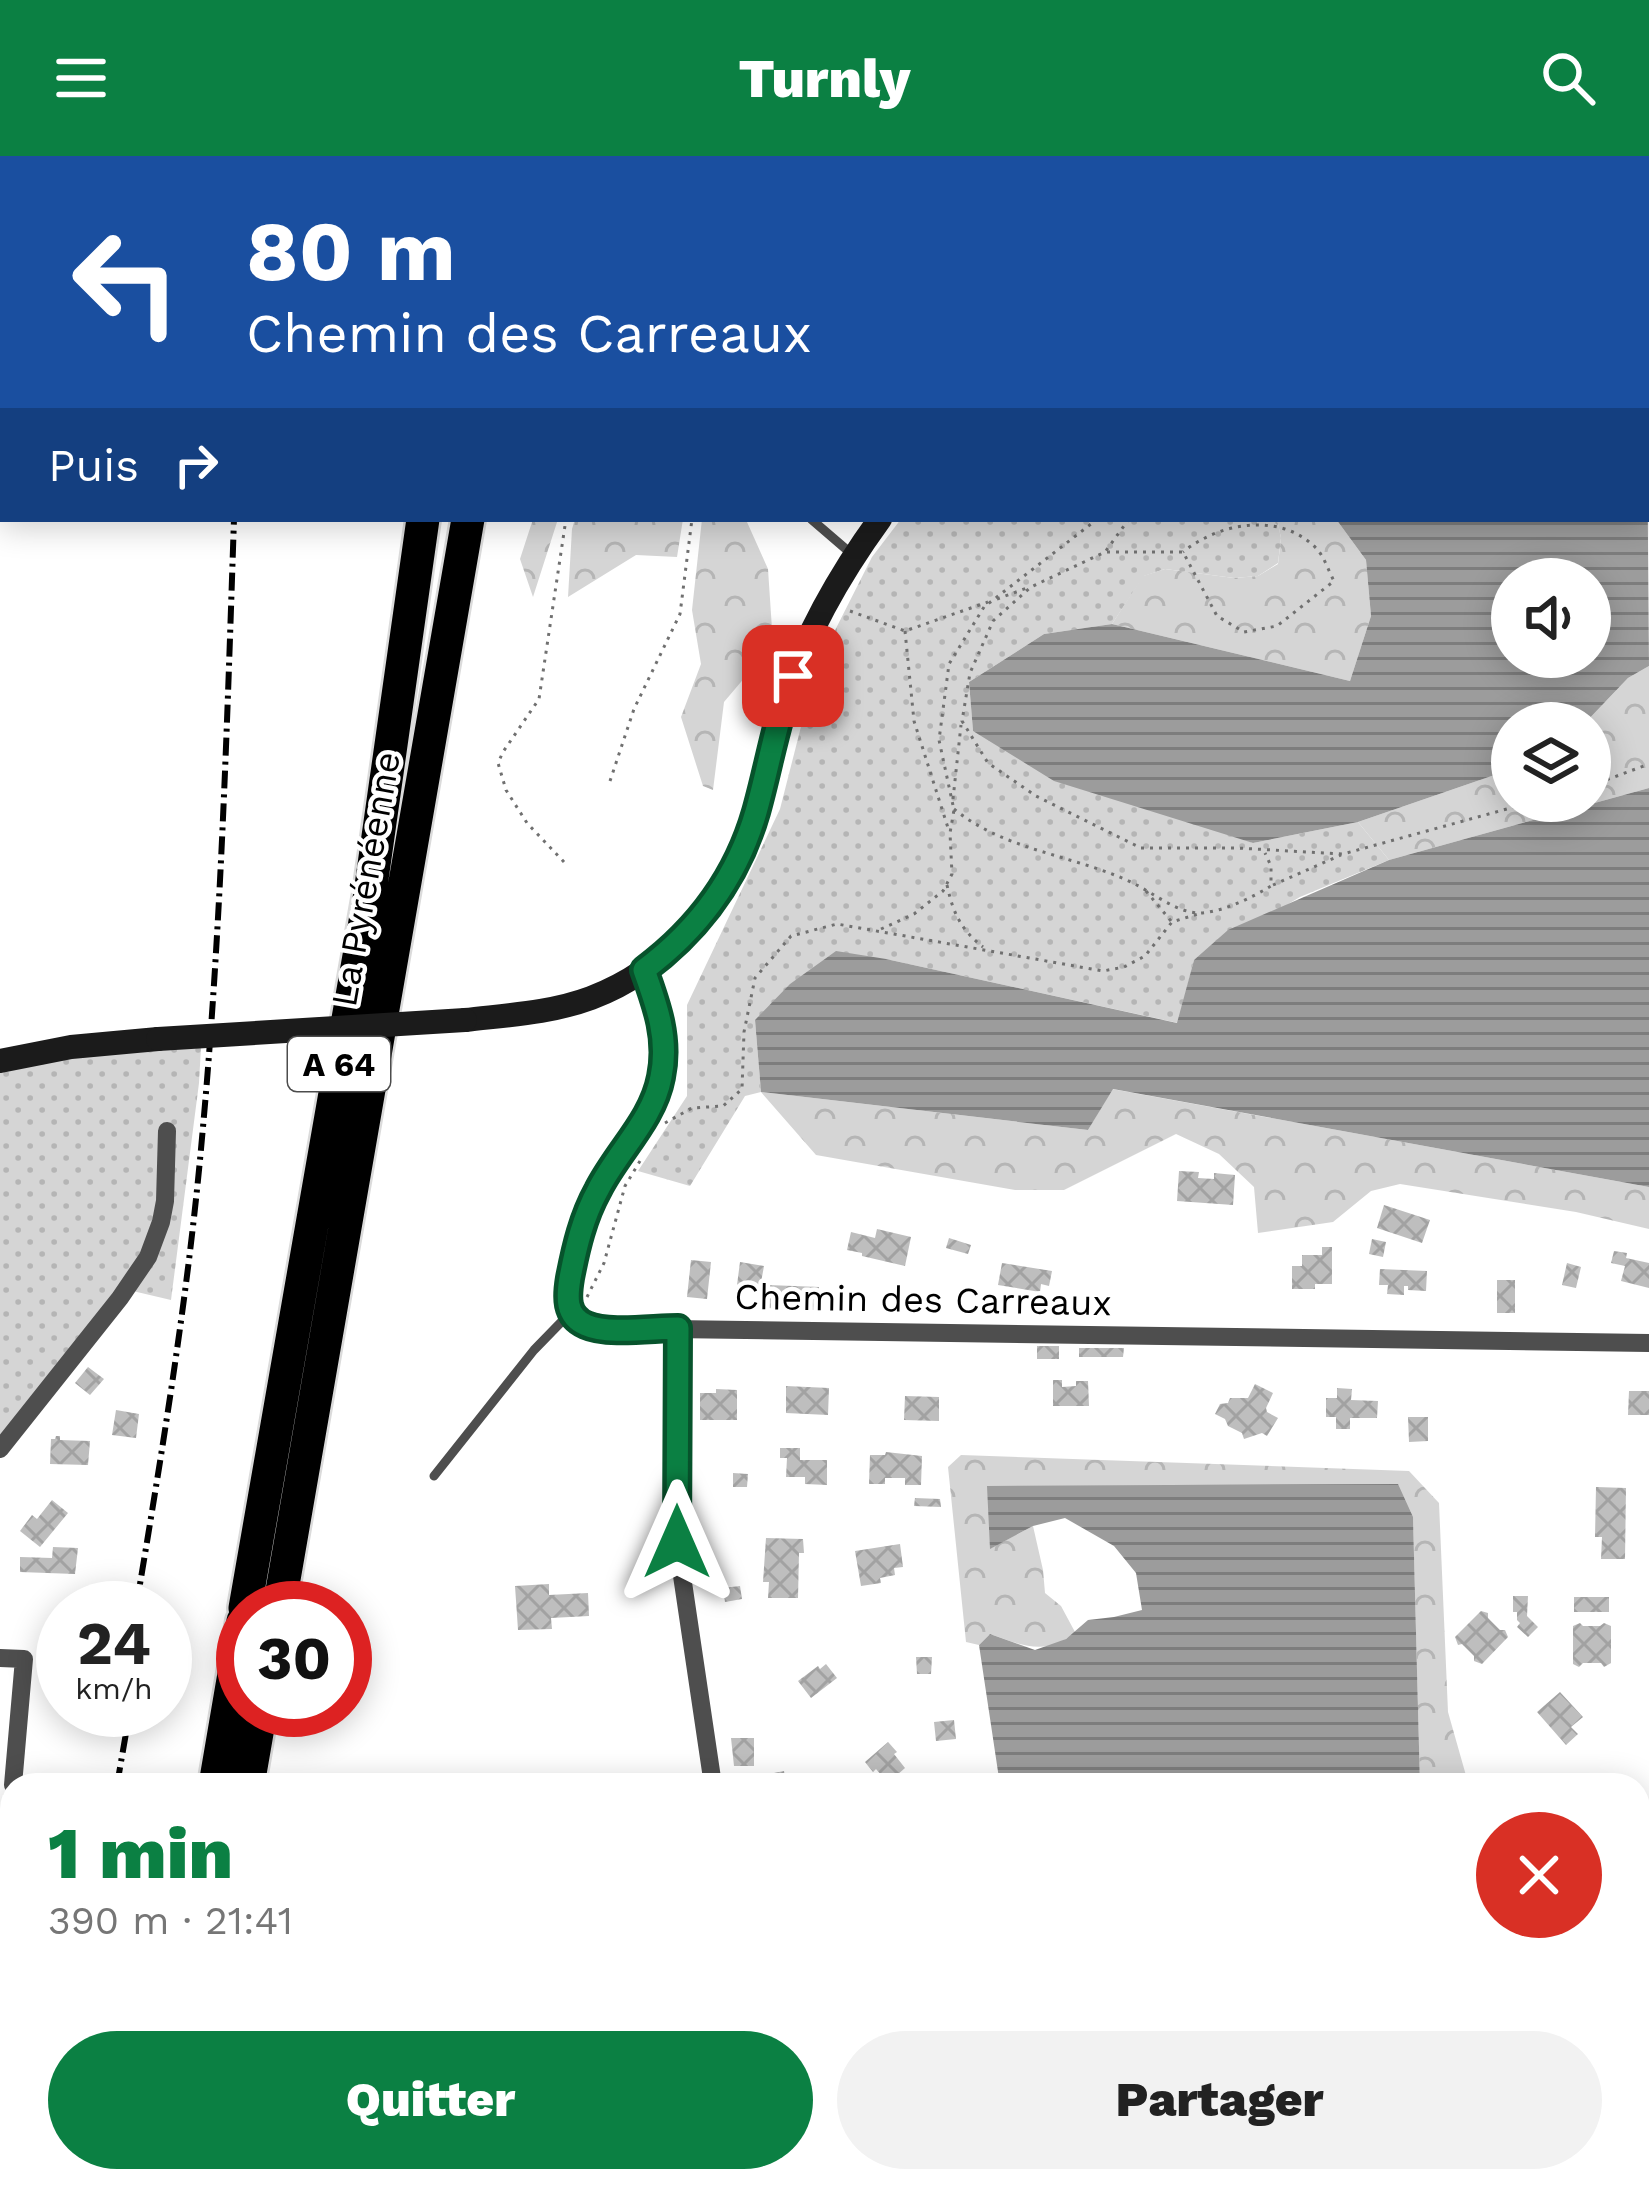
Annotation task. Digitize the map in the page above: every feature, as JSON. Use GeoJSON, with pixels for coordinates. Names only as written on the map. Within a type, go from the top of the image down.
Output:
{"type":"FeatureCollection","features":[{"type":"Feature","properties":{"kind":"highway","name":"La Pyrénéenne"},"geometry":{"type":"LineString","coordinates":[[250,1581],[370,893],[422,522]]}},
{"type":"Feature","properties":{"kind":"highway","name":"La Pyrénéenne"},"geometry":{"type":"LineString","coordinates":[[284,1581],[467,522]]}},
{"type":"Feature","properties":{"kind":"highway"},"geometry":{"type":"LineString","coordinates":[[217,1773],[223,1737]]}},
{"type":"Feature","properties":{"kind":"highway"},"geometry":{"type":"LineString","coordinates":[[250,1773],[256,1737]]}},
{"type":"Feature","properties":{"kind":"main road"},"geometry":{"type":"LineString","coordinates":[[0,1061],[71,1047],[158,1039],[465,1020],[570,1005],[644,970],[694,926],[734,869],[756,812],[784,698],[825,602],[878,522]]}},
{"type":"Feature","properties":{"kind":"street"},"geometry":{"type":"LineString","coordinates":[[578,1307],[566,1298],[585,1217],[598,1188],[656,1098],[661,1079],[663,1026],[644,970]]}},
{"type":"Feature","properties":{"kind":"street"},"geometry":{"type":"LineString","coordinates":[[0,1449],[148,1257],[165,1201],[167,1131]]}},
{"type":"Feature","properties":{"kind":"street","name":"Chemin des Carreaux"},"geometry":{"type":"LineString","coordinates":[[578,1307],[581,1324],[598,1328],[1649,1343]]}},
{"type":"Feature","properties":{"kind":"street"},"geometry":{"type":"LineString","coordinates":[[678,1328],[677,1542],[711,1773]]}},
{"type":"Feature","properties":{"kind":"street"},"geometry":{"type":"LineString","coordinates":[[0,1658],[24,1659],[14,1773]]}},
{"type":"Feature","properties":{"kind":"lane"},"geometry":{"type":"LineString","coordinates":[[814,522],[854,556]]}},
{"type":"Feature","properties":{"kind":"lane"},"geometry":{"type":"LineString","coordinates":[[434,1476],[534,1349],[578,1307]]}},
{"type":"Feature","properties":{"kind":"path"},"geometry":{"type":"LineString","coordinates":[[564,862],[527,823],[506,790],[498,764],[539,699],[566,522]]}},
{"type":"Feature","properties":{"kind":"path"},"geometry":{"type":"LineString","coordinates":[[610,781],[634,709],[680,614],[692,522]]}},
{"type":"Feature","properties":{"kind":"path"},"geometry":{"type":"LineString","coordinates":[[1091,522],[984,608],[949,664],[939,740],[954,810],[999,838],[1108,871],[1184,910],[1201,913]]}},
{"type":"Feature","properties":{"kind":"path"},"geometry":{"type":"LineString","coordinates":[[1105,552],[1127,522]]}},
{"type":"Feature","properties":{"kind":"path"},"geometry":{"type":"LineString","coordinates":[[1243,526],[1245,522]]}},
{"type":"Feature","properties":{"kind":"path"},"geometry":{"type":"LineString","coordinates":[[825,602],[905,631],[1030,587],[1105,552],[1183,552],[1203,536],[1254,523],[1298,533],[1320,551],[1334,581],[1276,626],[1244,632],[1217,616],[1183,552]]}},
{"type":"Feature","properties":{"kind":"path"},"geometry":{"type":"LineString","coordinates":[[879,930],[914,914],[943,891],[952,874],[950,832],[970,673],[993,621],[1030,587]]}},
{"type":"Feature","properties":{"kind":"path"},"geometry":{"type":"LineString","coordinates":[[905,631],[914,721],[950,832]]}},
{"type":"Feature","properties":{"kind":"path"},"geometry":{"type":"LineString","coordinates":[[962,721],[988,763],[1036,796],[1141,848],[1342,854]]}},
{"type":"Feature","properties":{"kind":"path"},"geometry":{"type":"LineString","coordinates":[[1611,778],[1649,764]]}},
{"type":"Feature","properties":{"kind":"path"},"geometry":{"type":"LineString","coordinates":[[662,1125],[692,1108],[723,1106],[742,1089],[744,1032],[755,977],[791,936],[837,924],[1103,970],[1124,968],[1145,956],[1172,922],[1250,898],[1342,854],[1491,813]]}},
{"type":"Feature","properties":{"kind":"path"},"geometry":{"type":"LineString","coordinates":[[1265,852],[1271,886]]}},
{"type":"Feature","properties":{"kind":"path"},"geometry":{"type":"LineString","coordinates":[[946,884],[963,932],[986,950]]}},
{"type":"Feature","properties":{"kind":"path"},"geometry":{"type":"LineString","coordinates":[[1144,888],[1172,922]]}},
{"type":"Feature","properties":{"kind":"path"},"geometry":{"type":"LineString","coordinates":[[578,1307],[604,1263],[626,1186],[650,1146]]}},
{"type":"Feature","properties":{"kind":"green space"},"geometry":{"type":"Polygon","coordinates":[[[532,522],[557,522],[533,597],[520,559],[532,522]]]}},
{"type":"Feature","properties":{"kind":"green space"},"geometry":{"type":"Polygon","coordinates":[[[574,522],[683,522],[677,557],[636,555],[568,597],[574,522]]]}},
{"type":"Feature","properties":{"kind":"green space"},"geometry":{"type":"Polygon","coordinates":[[[702,522],[747,522],[768,569],[773,644],[724,702],[713,790],[703,786],[681,717],[701,664],[692,610],[702,522]]]}},
{"type":"Feature","properties":{"kind":"green space"},"geometry":{"type":"Polygon","coordinates":[[[899,522],[1278,522],[1278,563],[1258,576],[1234,578],[1165,569],[1144,576],[1112,624],[1044,634],[969,682],[973,731],[1253,843],[1358,822],[1389,860],[1300,897],[1194,960],[1178,1023],[886,959],[755,1020],[761,1092],[745,1096],[690,1186],[638,1171],[687,1096],[687,1005],[780,809],[816,668],[872,557],[899,522]]]}},
{"type":"Feature","properties":{"kind":"green space"},"geometry":{"type":"Polygon","coordinates":[[[1278,522],[1338,522],[1366,560],[1371,616],[1350,681],[1112,624],[1143,576],[1165,569],[1234,578],[1258,576],[1278,564],[1278,522]]]}},
{"type":"Feature","properties":{"kind":"green space"},"geometry":{"type":"Polygon","coordinates":[[[1649,666],[1649,788],[1611,799],[1611,702],[1605,702],[1628,678],[1649,666]]]}},
{"type":"Feature","properties":{"kind":"green space"},"geometry":{"type":"Polygon","coordinates":[[[1491,776],[1491,822],[1526,822],[1389,860],[1358,822],[1491,776]]]}},
{"type":"Feature","properties":{"kind":"green space"},"geometry":{"type":"Polygon","coordinates":[[[201,1047],[171,1300],[120,1288],[0,1438],[0,1072],[48,1060],[201,1047]]]}},
{"type":"Feature","properties":{"kind":"green space"},"geometry":{"type":"Polygon","coordinates":[[[1112,1089],[1649,1187],[1649,1229],[1576,1212],[1400,1184],[1371,1191],[1333,1222],[1258,1233],[1254,1187],[1219,1154],[1176,1134],[1064,1190],[1015,1190],[816,1155],[761,1092],[1088,1130],[1112,1089]]]}},
{"type":"Feature","properties":{"kind":"green space"},"geometry":{"type":"Polygon","coordinates":[[[961,1455],[1409,1471],[1439,1503],[1448,1712],[1465,1773],[1420,1773],[1413,1518],[988,1486],[991,1548],[1033,1526],[1045,1593],[1061,1606],[1075,1632],[1044,1647],[990,1634],[979,1645],[966,1642],[948,1467],[961,1455]]]}},
{"type":"Feature","properties":{"kind":"shaded area"},"geometry":{"type":"Polygon","coordinates":[[[1338,522],[1648,522],[1649,666],[1628,678],[1605,702],[1491,702],[1491,776],[1358,822],[1253,843],[1054,781],[973,731],[969,682],[1044,634],[1112,624],[1350,681],[1371,616],[1366,560],[1338,522]]]}},
{"type":"Feature","properties":{"kind":"shaded area"},"geometry":{"type":"Polygon","coordinates":[[[1649,788],[1649,1187],[1113,1089],[1088,1130],[761,1092],[755,1020],[790,984],[836,951],[1177,1023],[1194,960],[1228,930],[1389,860],[1526,822],[1611,822],[1611,799],[1649,788]]]}},
{"type":"Feature","properties":{"kind":"shaded area"},"geometry":{"type":"Polygon","coordinates":[[[1398,1484],[1413,1517],[1420,1773],[998,1773],[979,1645],[990,1634],[1035,1650],[1066,1639],[1088,1620],[1142,1610],[1136,1573],[1114,1546],[1065,1518],[1033,1526],[990,1549],[987,1486],[1398,1484]]]}},
{"type":"Feature","properties":{"kind":"building"},"geometry":{"type":"Polygon","coordinates":[[[1179,1171],[1199,1172],[1198,1178],[1214,1179],[1214,1173],[1235,1175],[1233,1205],[1177,1201],[1179,1171]]]}},
{"type":"Feature","properties":{"kind":"building"},"geometry":{"type":"Polygon","coordinates":[[[1384,1205],[1430,1220],[1422,1243],[1377,1228],[1384,1205]]]}},
{"type":"Feature","properties":{"kind":"building"},"geometry":{"type":"Polygon","coordinates":[[[877,1229],[911,1237],[905,1266],[847,1250],[851,1232],[875,1238],[877,1229]]]}},
{"type":"Feature","properties":{"kind":"building"},"geometry":{"type":"Polygon","coordinates":[[[949,1238],[971,1245],[968,1254],[946,1248],[949,1238]]]}},
{"type":"Feature","properties":{"kind":"building"},"geometry":{"type":"Polygon","coordinates":[[[1372,1239],[1386,1242],[1383,1257],[1369,1254],[1372,1239]]]}},
{"type":"Feature","properties":{"kind":"building"},"geometry":{"type":"Polygon","coordinates":[[[1322,1247],[1332,1247],[1332,1284],[1292,1289],[1292,1266],[1302,1266],[1302,1255],[1322,1255],[1322,1247]]]}},
{"type":"Feature","properties":{"kind":"building"},"geometry":{"type":"Polygon","coordinates":[[[1614,1251],[1649,1263],[1649,1288],[1621,1281],[1625,1266],[1611,1263],[1614,1251]]]}},
{"type":"Feature","properties":{"kind":"building"},"geometry":{"type":"Polygon","coordinates":[[[691,1260],[711,1262],[707,1299],[687,1297],[691,1260]]]}},
{"type":"Feature","properties":{"kind":"building"},"geometry":{"type":"Polygon","coordinates":[[[740,1262],[764,1266],[760,1288],[737,1285],[740,1262]]]}},
{"type":"Feature","properties":{"kind":"building"},"geometry":{"type":"Polygon","coordinates":[[[1002,1263],[1052,1271],[1049,1286],[1041,1284],[1040,1292],[998,1285],[1002,1263]]]}},
{"type":"Feature","properties":{"kind":"building"},"geometry":{"type":"Polygon","coordinates":[[[1567,1263],[1581,1267],[1576,1288],[1562,1285],[1567,1263]]]}},
{"type":"Feature","properties":{"kind":"building"},"geometry":{"type":"Polygon","coordinates":[[[1380,1269],[1427,1271],[1426,1291],[1404,1286],[1404,1295],[1387,1294],[1388,1285],[1379,1285],[1380,1269]]]}},
{"type":"Feature","properties":{"kind":"building"},"geometry":{"type":"Polygon","coordinates":[[[1497,1280],[1515,1280],[1515,1313],[1497,1313],[1497,1280]]]}},
{"type":"Feature","properties":{"kind":"building"},"geometry":{"type":"Polygon","coordinates":[[[768,1285],[819,1287],[818,1310],[767,1308],[768,1285]]]}},
{"type":"Feature","properties":{"kind":"building"},"geometry":{"type":"Polygon","coordinates":[[[1037,1346],[1059,1346],[1059,1359],[1037,1359],[1037,1346]]]}},
{"type":"Feature","properties":{"kind":"building"},"geometry":{"type":"Polygon","coordinates":[[[1079,1348],[1124,1348],[1123,1357],[1079,1357],[1079,1348]]]}},
{"type":"Feature","properties":{"kind":"building"},"geometry":{"type":"Polygon","coordinates":[[[88,1367],[104,1379],[90,1395],[75,1383],[88,1367]]]}},
{"type":"Feature","properties":{"kind":"building"},"geometry":{"type":"Polygon","coordinates":[[[1053,1380],[1062,1380],[1062,1387],[1088,1381],[1089,1406],[1053,1406],[1053,1380]]]}},
{"type":"Feature","properties":{"kind":"building"},"geometry":{"type":"Polygon","coordinates":[[[1255,1384],[1273,1393],[1266,1408],[1278,1418],[1267,1436],[1262,1433],[1244,1439],[1215,1414],[1230,1398],[1248,1398],[1255,1384]]]}},
{"type":"Feature","properties":{"kind":"building"},"geometry":{"type":"Polygon","coordinates":[[[786,1386],[829,1388],[828,1415],[786,1413],[786,1386]]]}},
{"type":"Feature","properties":{"kind":"building"},"geometry":{"type":"Polygon","coordinates":[[[1337,1388],[1352,1389],[1351,1400],[1378,1401],[1377,1418],[1350,1418],[1350,1429],[1336,1429],[1336,1417],[1326,1417],[1326,1398],[1337,1398],[1337,1388]]]}},
{"type":"Feature","properties":{"kind":"building"},"geometry":{"type":"Polygon","coordinates":[[[716,1389],[737,1390],[737,1420],[700,1420],[700,1393],[716,1393],[716,1389]]]}},
{"type":"Feature","properties":{"kind":"building"},"geometry":{"type":"Polygon","coordinates":[[[1629,1391],[1649,1391],[1649,1415],[1628,1415],[1629,1391]]]}},
{"type":"Feature","properties":{"kind":"building"},"geometry":{"type":"Polygon","coordinates":[[[905,1396],[939,1397],[939,1421],[904,1420],[905,1396]]]}},
{"type":"Feature","properties":{"kind":"building"},"geometry":{"type":"Polygon","coordinates":[[[116,1410],[139,1414],[136,1438],[112,1435],[116,1410]]]}},
{"type":"Feature","properties":{"kind":"building"},"geometry":{"type":"Polygon","coordinates":[[[1408,1417],[1428,1417],[1428,1441],[1409,1442],[1408,1417]]]}},
{"type":"Feature","properties":{"kind":"building"},"geometry":{"type":"Polygon","coordinates":[[[51,1439],[90,1441],[88,1465],[50,1464],[51,1439]]]}},
{"type":"Feature","properties":{"kind":"building"},"geometry":{"type":"Polygon","coordinates":[[[780,1448],[800,1448],[800,1460],[827,1460],[827,1485],[805,1484],[805,1477],[786,1477],[787,1458],[780,1458],[780,1448]]]}},
{"type":"Feature","properties":{"kind":"building"},"geometry":{"type":"Polygon","coordinates":[[[870,1455],[922,1456],[921,1485],[905,1485],[905,1478],[869,1484],[870,1455]]]}},
{"type":"Feature","properties":{"kind":"building"},"geometry":{"type":"Polygon","coordinates":[[[733,1473],[748,1474],[747,1487],[733,1487],[733,1473]]]}},
{"type":"Feature","properties":{"kind":"building"},"geometry":{"type":"Polygon","coordinates":[[[1596,1487],[1626,1488],[1625,1559],[1601,1559],[1602,1537],[1595,1537],[1596,1487]]]}},
{"type":"Feature","properties":{"kind":"building"},"geometry":{"type":"Polygon","coordinates":[[[915,1498],[940,1499],[941,1507],[914,1506],[915,1498]]]}},
{"type":"Feature","properties":{"kind":"building"},"geometry":{"type":"Polygon","coordinates":[[[52,1500],[68,1513],[40,1547],[20,1531],[52,1500]]]}},
{"type":"Feature","properties":{"kind":"building"},"geometry":{"type":"Polygon","coordinates":[[[766,1538],[803,1539],[798,1598],[768,1598],[769,1582],[763,1582],[766,1538]]]}},
{"type":"Feature","properties":{"kind":"building"},"geometry":{"type":"Polygon","coordinates":[[[900,1544],[903,1567],[894,1568],[895,1575],[880,1578],[881,1583],[861,1586],[855,1551],[900,1544]]]}},
{"type":"Feature","properties":{"kind":"building"},"geometry":{"type":"Polygon","coordinates":[[[53,1547],[78,1548],[75,1574],[20,1572],[20,1557],[52,1558],[53,1547]]]}},
{"type":"Feature","properties":{"kind":"building"},"geometry":{"type":"Polygon","coordinates":[[[549,1584],[549,1595],[588,1593],[589,1616],[551,1618],[552,1629],[518,1630],[515,1586],[549,1584]]]}},
{"type":"Feature","properties":{"kind":"building"},"geometry":{"type":"Polygon","coordinates":[[[740,1586],[742,1599],[725,1602],[723,1588],[740,1586]]]}},
{"type":"Feature","properties":{"kind":"building"},"geometry":{"type":"Polygon","coordinates":[[[1513,1596],[1528,1596],[1527,1616],[1538,1627],[1528,1637],[1517,1627],[1513,1596]]]}},
{"type":"Feature","properties":{"kind":"building"},"geometry":{"type":"Polygon","coordinates":[[[1574,1597],[1609,1597],[1609,1612],[1574,1612],[1574,1597]]]}},
{"type":"Feature","properties":{"kind":"building"},"geometry":{"type":"Polygon","coordinates":[[[1481,1611],[1508,1637],[1482,1664],[1455,1637],[1481,1611]]]}},
{"type":"Feature","properties":{"kind":"building"},"geometry":{"type":"Polygon","coordinates":[[[1573,1626],[1611,1626],[1611,1663],[1604,1667],[1601,1663],[1573,1664],[1573,1626]]]}},
{"type":"Feature","properties":{"kind":"building"},"geometry":{"type":"Polygon","coordinates":[[[916,1657],[932,1657],[931,1674],[917,1674],[916,1657]]]}},
{"type":"Feature","properties":{"kind":"building"},"geometry":{"type":"Polygon","coordinates":[[[826,1664],[837,1678],[811,1698],[798,1681],[826,1664]]]}},
{"type":"Feature","properties":{"kind":"building"},"geometry":{"type":"Polygon","coordinates":[[[1560,1692],[1583,1717],[1571,1727],[1578,1734],[1566,1745],[1537,1712],[1560,1692]]]}},
{"type":"Feature","properties":{"kind":"building"},"geometry":{"type":"Polygon","coordinates":[[[954,1720],[956,1739],[936,1741],[934,1722],[954,1720]]]}},
{"type":"Feature","properties":{"kind":"building"},"geometry":{"type":"Polygon","coordinates":[[[731,1738],[754,1738],[754,1766],[734,1766],[731,1738]]]}},
{"type":"Feature","properties":{"kind":"building"},"geometry":{"type":"Polygon","coordinates":[[[888,1742],[905,1768],[899,1773],[879,1773],[865,1762],[888,1742]]]}},
{"type":"Feature","properties":{"kind":"railway"},"geometry":{"type":"LineString","coordinates":[[140,1581],[182,1315],[209,1061],[234,522]]}},
{"type":"Feature","properties":{"kind":"railway"},"geometry":{"type":"LineString","coordinates":[[119,1773],[125,1737]]}},
{"type":"Feature","properties":{"kind":"route"},"geometry":{"type":"LineString","coordinates":[[677,1542],[678,1328],[581,1324],[566,1298],[585,1217],[598,1188],[656,1098],[661,1079],[663,1026],[644,970],[694,926],[734,869],[756,812],[793,676]]}}]}
